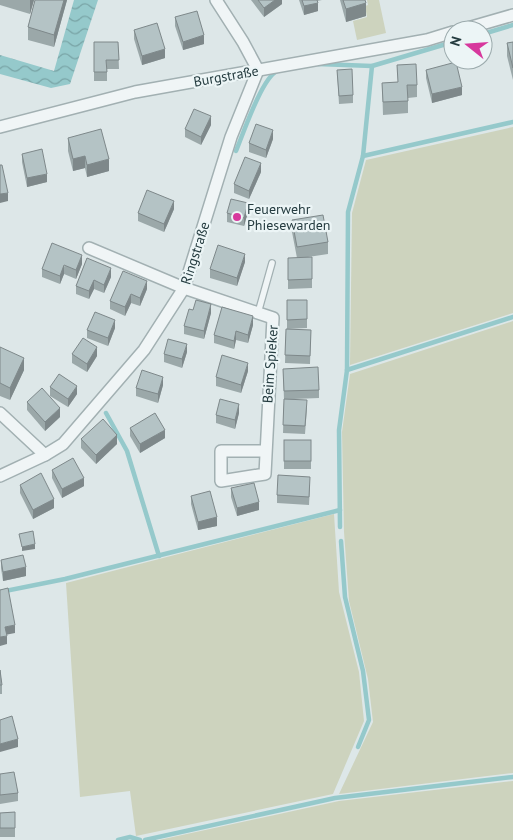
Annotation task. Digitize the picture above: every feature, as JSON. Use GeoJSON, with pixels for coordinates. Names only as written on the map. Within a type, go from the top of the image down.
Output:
{"type":"FeatureCollection","features":[{"type":"Feature","properties":{"kind":"street"},"geometry":{"type":"LineString","coordinates":[[216,0],[243,42],[258,70]]}},
{"type":"Feature","properties":{"kind":"street"},"geometry":{"type":"LineString","coordinates":[[493,21],[513,15]]}},
{"type":"Feature","properties":{"kind":"street","name":"Burgstraße"},"geometry":{"type":"LineString","coordinates":[[0,127],[135,92],[427,40],[443,35]]}},
{"type":"Feature","properties":{"kind":"street","name":"Ringstraße"},"geometry":{"type":"LineString","coordinates":[[0,476],[45,455],[63,444],[144,350],[184,288],[232,137],[258,70]]}},
{"type":"Feature","properties":{"kind":"street","name":"Beim Spieker"},"geometry":{"type":"LineString","coordinates":[[89,248],[184,288],[274,318],[265,474],[221,481],[221,451],[265,451]]}},
{"type":"Feature","properties":{"kind":"street"},"geometry":{"type":"LineString","coordinates":[[0,413],[45,455]]}},
{"type":"Feature","properties":{"kind":"lane"},"geometry":{"type":"LineString","coordinates":[[258,313],[272,263]]}},
{"type":"Feature","properties":{"kind":"green space"},"geometry":{"type":"Polygon","coordinates":[[[367,0],[379,0],[386,33],[357,40],[353,21],[367,17],[365,6],[368,5],[367,0]]]}},
{"type":"Feature","properties":{"kind":"green space"},"geometry":{"type":"Polygon","coordinates":[[[513,127],[513,313],[350,365],[352,213],[366,160],[513,127]]]}},
{"type":"Feature","properties":{"kind":"green space"},"geometry":{"type":"Polygon","coordinates":[[[513,321],[513,773],[339,794],[373,722],[368,679],[349,601],[344,532],[342,432],[350,374],[513,321]]]}},
{"type":"Feature","properties":{"kind":"green space"},"geometry":{"type":"Polygon","coordinates":[[[334,514],[339,592],[359,672],[364,721],[333,794],[136,836],[130,791],[80,797],[66,583],[334,514]]]}},
{"type":"Feature","properties":{"kind":"green space"},"geometry":{"type":"Polygon","coordinates":[[[513,781],[513,840],[159,840],[339,801],[513,781]]]}},
{"type":"Feature","properties":{"kind":"water"},"geometry":{"type":"Polygon","coordinates":[[[74,0],[98,0],[70,84],[51,88],[0,74],[0,55],[54,71],[74,0]]]}},
{"type":"Feature","properties":{"kind":"building"},"geometry":{"type":"Polygon","coordinates":[[[35,0],[64,0],[54,35],[28,27],[35,0]]]}},
{"type":"Feature","properties":{"kind":"building"},"geometry":{"type":"Polygon","coordinates":[[[258,0],[275,0],[264,8],[258,0]]]}},
{"type":"Feature","properties":{"kind":"building"},"geometry":{"type":"Polygon","coordinates":[[[302,0],[317,0],[318,3],[304,6],[302,0]]]}},
{"type":"Feature","properties":{"kind":"building"},"geometry":{"type":"Polygon","coordinates":[[[343,0],[365,0],[366,3],[346,9],[343,0]]]}},
{"type":"Feature","properties":{"kind":"building"},"geometry":{"type":"Polygon","coordinates":[[[197,11],[204,35],[183,42],[175,17],[197,11]]]}},
{"type":"Feature","properties":{"kind":"building"},"geometry":{"type":"Polygon","coordinates":[[[157,23],[165,49],[142,56],[134,30],[157,23]]]}},
{"type":"Feature","properties":{"kind":"building"},"geometry":{"type":"Polygon","coordinates":[[[94,42],[118,42],[119,60],[106,60],[107,72],[94,72],[94,42]]]}},
{"type":"Feature","properties":{"kind":"building"},"geometry":{"type":"Polygon","coordinates":[[[513,42],[513,68],[507,43],[513,42]]]}},
{"type":"Feature","properties":{"kind":"building"},"geometry":{"type":"Polygon","coordinates":[[[416,64],[417,85],[407,85],[408,101],[383,102],[382,83],[398,82],[397,65],[416,64]]]}},
{"type":"Feature","properties":{"kind":"building"},"geometry":{"type":"Polygon","coordinates":[[[443,65],[443,70],[458,70],[462,87],[432,94],[426,70],[443,65]]]}},
{"type":"Feature","properties":{"kind":"building"},"geometry":{"type":"Polygon","coordinates":[[[352,69],[353,95],[339,96],[337,70],[352,69]]]}},
{"type":"Feature","properties":{"kind":"building"},"geometry":{"type":"Polygon","coordinates":[[[194,109],[211,116],[201,137],[185,129],[194,109]]]}},
{"type":"Feature","properties":{"kind":"building"},"geometry":{"type":"Polygon","coordinates":[[[256,124],[273,130],[266,150],[249,143],[256,124]]]}},
{"type":"Feature","properties":{"kind":"building"},"geometry":{"type":"Polygon","coordinates":[[[101,129],[109,159],[87,165],[85,156],[73,159],[68,138],[101,129]]]}},
{"type":"Feature","properties":{"kind":"building"},"geometry":{"type":"Polygon","coordinates":[[[42,149],[47,174],[27,178],[22,154],[42,149]]]}},
{"type":"Feature","properties":{"kind":"building"},"geometry":{"type":"Polygon","coordinates":[[[245,157],[261,163],[249,191],[234,184],[245,157]]]}},
{"type":"Feature","properties":{"kind":"building"},"geometry":{"type":"Polygon","coordinates":[[[0,165],[2,165],[8,193],[0,194],[0,165]]]}},
{"type":"Feature","properties":{"kind":"building"},"geometry":{"type":"Polygon","coordinates":[[[147,190],[174,201],[164,224],[138,213],[147,190]]]}},
{"type":"Feature","properties":{"kind":"building"},"geometry":{"type":"Polygon","coordinates":[[[231,199],[248,203],[244,218],[227,213],[231,199]]]}},
{"type":"Feature","properties":{"kind":"building"},"geometry":{"type":"Polygon","coordinates":[[[323,215],[328,242],[297,247],[292,220],[323,215]]]}},
{"type":"Feature","properties":{"kind":"building"},"geometry":{"type":"Polygon","coordinates":[[[52,243],[82,255],[76,270],[64,265],[60,276],[42,269],[52,243]]]}},
{"type":"Feature","properties":{"kind":"building"},"geometry":{"type":"Polygon","coordinates":[[[218,245],[245,254],[237,278],[210,269],[218,245]]]}},
{"type":"Feature","properties":{"kind":"building"},"geometry":{"type":"Polygon","coordinates":[[[312,257],[312,279],[288,280],[288,258],[312,257]]]}},
{"type":"Feature","properties":{"kind":"building"},"geometry":{"type":"Polygon","coordinates":[[[87,258],[111,268],[104,285],[94,280],[89,291],[76,286],[87,258]]]}},
{"type":"Feature","properties":{"kind":"building"},"geometry":{"type":"Polygon","coordinates":[[[123,271],[147,281],[140,298],[131,294],[125,307],[110,301],[123,271]]]}},
{"type":"Feature","properties":{"kind":"building"},"geometry":{"type":"Polygon","coordinates":[[[196,300],[211,304],[204,331],[184,326],[189,309],[193,310],[196,300]]]}},
{"type":"Feature","properties":{"kind":"building"},"geometry":{"type":"Polygon","coordinates":[[[287,300],[307,300],[307,319],[287,320],[287,300]]]}},
{"type":"Feature","properties":{"kind":"building"},"geometry":{"type":"Polygon","coordinates":[[[222,307],[253,316],[248,335],[236,331],[234,341],[214,335],[222,307]]]}},
{"type":"Feature","properties":{"kind":"building"},"geometry":{"type":"Polygon","coordinates":[[[95,312],[115,320],[108,338],[87,330],[95,312]]]}},
{"type":"Feature","properties":{"kind":"building"},"geometry":{"type":"Polygon","coordinates":[[[286,329],[311,330],[310,356],[285,355],[286,329]]]}},
{"type":"Feature","properties":{"kind":"building"},"geometry":{"type":"Polygon","coordinates":[[[83,338],[97,347],[87,364],[72,354],[83,338]]]}},
{"type":"Feature","properties":{"kind":"building"},"geometry":{"type":"Polygon","coordinates":[[[168,339],[187,344],[182,359],[164,354],[168,339]]]}},
{"type":"Feature","properties":{"kind":"building"},"geometry":{"type":"Polygon","coordinates":[[[0,347],[24,358],[10,388],[0,383],[0,347]]]}},
{"type":"Feature","properties":{"kind":"building"},"geometry":{"type":"Polygon","coordinates":[[[222,355],[248,363],[241,385],[216,377],[222,355]]]}},
{"type":"Feature","properties":{"kind":"building"},"geometry":{"type":"Polygon","coordinates":[[[318,367],[319,390],[284,391],[283,369],[318,367]]]}},
{"type":"Feature","properties":{"kind":"building"},"geometry":{"type":"Polygon","coordinates":[[[142,370],[163,377],[158,394],[136,388],[142,370]]]}},
{"type":"Feature","properties":{"kind":"building"},"geometry":{"type":"Polygon","coordinates":[[[59,374],[77,386],[68,399],[50,387],[59,374]]]}},
{"type":"Feature","properties":{"kind":"building"},"geometry":{"type":"Polygon","coordinates":[[[42,388],[60,408],[45,422],[27,402],[42,388]]]}},
{"type":"Feature","properties":{"kind":"building"},"geometry":{"type":"Polygon","coordinates":[[[220,399],[239,404],[235,420],[216,415],[220,399]]]}},
{"type":"Feature","properties":{"kind":"building"},"geometry":{"type":"Polygon","coordinates":[[[284,399],[307,400],[305,426],[283,425],[284,399]]]}},
{"type":"Feature","properties":{"kind":"building"},"geometry":{"type":"Polygon","coordinates":[[[155,413],[165,430],[140,444],[130,428],[155,413]]]}},
{"type":"Feature","properties":{"kind":"building"},"geometry":{"type":"Polygon","coordinates":[[[103,419],[117,435],[96,455],[81,439],[103,419]]]}},
{"type":"Feature","properties":{"kind":"building"},"geometry":{"type":"Polygon","coordinates":[[[284,440],[311,440],[311,461],[284,461],[284,440]]]}},
{"type":"Feature","properties":{"kind":"building"},"geometry":{"type":"Polygon","coordinates":[[[73,458],[84,478],[62,489],[52,470],[73,458]]]}},
{"type":"Feature","properties":{"kind":"building"},"geometry":{"type":"Polygon","coordinates":[[[41,473],[54,499],[33,510],[20,485],[41,473]]]}},
{"type":"Feature","properties":{"kind":"building"},"geometry":{"type":"Polygon","coordinates":[[[278,475],[310,477],[309,497],[277,495],[278,475]]]}},
{"type":"Feature","properties":{"kind":"building"},"geometry":{"type":"Polygon","coordinates":[[[254,483],[259,502],[237,508],[231,488],[254,483]]]}},
{"type":"Feature","properties":{"kind":"building"},"geometry":{"type":"Polygon","coordinates":[[[210,491],[217,517],[198,522],[191,496],[210,491]]]}},
{"type":"Feature","properties":{"kind":"building"},"geometry":{"type":"Polygon","coordinates":[[[33,531],[35,544],[22,547],[19,534],[33,531]]]}},
{"type":"Feature","properties":{"kind":"building"},"geometry":{"type":"Polygon","coordinates":[[[23,555],[26,567],[3,572],[1,560],[23,555]]]}},
{"type":"Feature","properties":{"kind":"building"},"geometry":{"type":"Polygon","coordinates":[[[8,588],[15,625],[5,627],[7,636],[0,637],[0,590],[8,588]]]}},
{"type":"Feature","properties":{"kind":"building"},"geometry":{"type":"Polygon","coordinates":[[[12,716],[18,739],[0,744],[0,720],[12,716]]]}},
{"type":"Feature","properties":{"kind":"building"},"geometry":{"type":"Polygon","coordinates":[[[14,772],[18,793],[0,795],[0,774],[14,772]]]}},
{"type":"Feature","properties":{"kind":"building"},"geometry":{"type":"Polygon","coordinates":[[[15,812],[15,828],[0,828],[0,813],[15,812]]]}},
{"type":"Feature","properties":{"kind":"waterway"},"geometry":{"type":"LineString","coordinates":[[493,31],[513,25]]}},
{"type":"Feature","properties":{"kind":"waterway"},"geometry":{"type":"LineString","coordinates":[[318,64],[372,66],[443,45]]}},
{"type":"Feature","properties":{"kind":"waterway"},"geometry":{"type":"LineString","coordinates":[[340,527],[339,430],[347,370],[348,212],[363,156],[372,66]]}},
{"type":"Feature","properties":{"kind":"waterway"},"geometry":{"type":"LineString","coordinates":[[236,151],[259,95],[265,84],[277,71]]}},
{"type":"Feature","properties":{"kind":"waterway"},"geometry":{"type":"LineString","coordinates":[[363,156],[513,122]]}},
{"type":"Feature","properties":{"kind":"waterway"},"geometry":{"type":"LineString","coordinates":[[347,370],[513,317]]}},
{"type":"Feature","properties":{"kind":"waterway"},"geometry":{"type":"LineString","coordinates":[[106,413],[127,451],[159,556]]}},
{"type":"Feature","properties":{"kind":"waterway"},"geometry":{"type":"LineString","coordinates":[[0,592],[65,579],[340,510]]}},
{"type":"Feature","properties":{"kind":"waterway"},"geometry":{"type":"LineString","coordinates":[[341,541],[345,597],[363,671],[369,720],[358,747]]}},
{"type":"Feature","properties":{"kind":"waterway"},"geometry":{"type":"LineString","coordinates":[[145,840],[335,798],[513,777]]}},
{"type":"Feature","properties":{"kind":"waterway"},"geometry":{"type":"LineString","coordinates":[[118,840],[130,837],[140,840]]}},
{"type":"Feature","properties":{"kind":"place","name":"Feuerwehr Phiesewarden"},"geometry":{"type":"Point","coordinates":[237,217]}}]}
